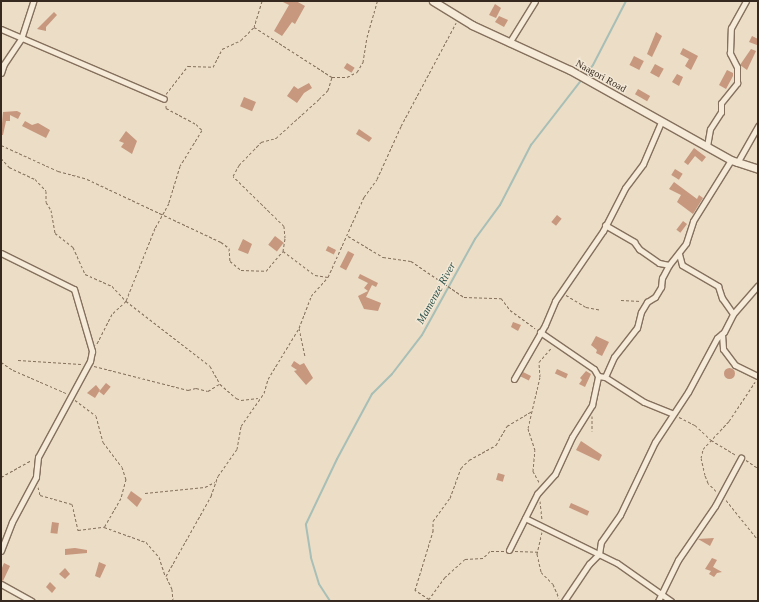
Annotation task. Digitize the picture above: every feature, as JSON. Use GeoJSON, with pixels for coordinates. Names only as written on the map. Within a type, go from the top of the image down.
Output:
{"type":"FeatureCollection","features":[{"type":"Feature","properties":{"kind":"street"},"geometry":{"type":"LineString","coordinates":[[1,73],[4,64],[21,39],[33,1]]}},
{"type":"Feature","properties":{"kind":"street","name":"Naagori Road"},"geometry":{"type":"LineString","coordinates":[[433,1],[459,18],[607,89],[661,122],[734,161],[758,169]]}},
{"type":"Feature","properties":{"kind":"street"},"geometry":{"type":"LineString","coordinates":[[509,43],[535,1]]}},
{"type":"Feature","properties":{"kind":"street"},"geometry":{"type":"LineString","coordinates":[[706,146],[710,129],[721,112],[722,103],[737,83],[737,67],[730,53],[731,28],[746,1]]}},
{"type":"Feature","properties":{"kind":"street"},"geometry":{"type":"LineString","coordinates":[[1,29],[21,39],[69,56],[164,99]]}},
{"type":"Feature","properties":{"kind":"street"},"geometry":{"type":"LineString","coordinates":[[514,379],[555,301],[563,292],[605,225],[626,188],[643,164],[661,122]]}},
{"type":"Feature","properties":{"kind":"street"},"geometry":{"type":"LineString","coordinates":[[604,377],[614,356],[637,328],[641,312],[647,302],[655,297],[661,287],[662,278],[669,265],[679,254],[697,215],[758,126]]}},
{"type":"Feature","properties":{"kind":"street"},"geometry":{"type":"LineString","coordinates":[[605,225],[634,242],[639,249],[659,263],[669,265]]}},
{"type":"Feature","properties":{"kind":"street"},"geometry":{"type":"LineString","coordinates":[[1,253],[74,290],[92,351],[88,364],[38,457],[36,477],[12,522],[1,551]]}},
{"type":"Feature","properties":{"kind":"street"},"geometry":{"type":"LineString","coordinates":[[679,254],[682,265],[718,286],[722,298],[733,314]]}},
{"type":"Feature","properties":{"kind":"street"},"geometry":{"type":"LineString","coordinates":[[564,601],[589,564],[599,554],[601,542],[620,515],[640,471],[733,314],[758,285]]}},
{"type":"Feature","properties":{"kind":"street"},"geometry":{"type":"LineString","coordinates":[[509,550],[541,489],[555,474],[572,437],[592,405],[598,376],[594,369],[540,332]]}},
{"type":"Feature","properties":{"kind":"street"},"geometry":{"type":"LineString","coordinates":[[722,334],[723,349],[735,365],[758,377]]}},
{"type":"Feature","properties":{"kind":"street"},"geometry":{"type":"LineString","coordinates":[[598,376],[604,377],[644,402],[673,414]]}},
{"type":"Feature","properties":{"kind":"street"},"geometry":{"type":"LineString","coordinates":[[659,598],[678,560],[721,495],[741,458]]}},
{"type":"Feature","properties":{"kind":"street"},"geometry":{"type":"LineString","coordinates":[[525,518],[617,563],[659,598],[671,601]]}},
{"type":"Feature","properties":{"kind":"street"},"geometry":{"type":"LineString","coordinates":[[1,584],[32,601]]}},
{"type":"Feature","properties":{"kind":"path"},"geometry":{"type":"LineString","coordinates":[[92,351],[112,314],[126,301],[155,228],[164,216],[180,166],[202,130],[196,124],[166,108],[164,99],[170,87],[188,66],[213,67],[222,49],[241,40],[254,27],[262,1]]}},
{"type":"Feature","properties":{"kind":"path"},"geometry":{"type":"LineString","coordinates":[[254,27],[332,78],[347,77],[356,72],[363,62],[367,37],[377,1]]}},
{"type":"Feature","properties":{"kind":"path"},"geometry":{"type":"LineString","coordinates":[[166,576],[211,496],[227,460],[237,449],[241,426],[259,398],[299,328],[312,296],[328,277],[364,197],[377,179],[401,126],[459,18]]}},
{"type":"Feature","properties":{"kind":"path"},"geometry":{"type":"LineString","coordinates":[[1,145],[58,171],[87,179],[221,242],[229,248],[230,261],[241,270],[266,271],[283,251],[285,238],[284,226],[233,176],[239,165],[261,142],[276,138],[290,122],[319,99],[328,90],[332,78]]}},
{"type":"Feature","properties":{"kind":"path"},"geometry":{"type":"LineString","coordinates":[[1,158],[9,167],[35,180],[46,192],[46,202],[51,210],[55,233],[73,247],[85,274],[112,286],[126,301],[210,366],[220,384],[241,400],[259,398]]}},
{"type":"Feature","properties":{"kind":"path"},"geometry":{"type":"LineString","coordinates":[[348,235],[383,257],[411,261],[464,297],[501,298],[510,310],[540,332]]}},
{"type":"Feature","properties":{"kind":"path"},"geometry":{"type":"LineString","coordinates":[[283,251],[315,275],[328,277]]}},
{"type":"Feature","properties":{"kind":"path"},"geometry":{"type":"LineString","coordinates":[[563,292],[586,307],[601,310]]}},
{"type":"Feature","properties":{"kind":"path"},"geometry":{"type":"LineString","coordinates":[[621,300],[647,302]]}},
{"type":"Feature","properties":{"kind":"path"},"geometry":{"type":"LineString","coordinates":[[299,328],[305,357]]}},
{"type":"Feature","properties":{"kind":"path"},"geometry":{"type":"LineString","coordinates":[[555,342],[539,362],[540,377],[528,428],[535,450],[533,471],[541,489],[543,526],[538,552],[541,572],[553,584],[560,601]]}},
{"type":"Feature","properties":{"kind":"path"},"geometry":{"type":"LineString","coordinates":[[18,360],[88,364],[188,390],[196,388],[208,391],[220,384]]}},
{"type":"Feature","properties":{"kind":"path"},"geometry":{"type":"LineString","coordinates":[[1,362],[13,370],[70,397],[96,416],[103,442],[122,467],[126,479],[121,498],[104,527]]}},
{"type":"Feature","properties":{"kind":"path"},"geometry":{"type":"LineString","coordinates":[[758,377],[729,421],[703,449],[701,458],[708,483],[721,495],[758,540]]}},
{"type":"Feature","properties":{"kind":"path"},"geometry":{"type":"LineString","coordinates":[[592,405],[592,431]]}},
{"type":"Feature","properties":{"kind":"path"},"geometry":{"type":"LineString","coordinates":[[532,411],[507,426],[496,445],[469,460],[461,468],[450,498],[433,521],[433,531],[415,590],[429,599],[445,577],[465,559],[483,558],[490,551],[509,550],[538,552]]}},
{"type":"Feature","properties":{"kind":"path"},"geometry":{"type":"LineString","coordinates":[[673,414],[695,425],[711,440],[758,468]]}},
{"type":"Feature","properties":{"kind":"path"},"geometry":{"type":"LineString","coordinates":[[1,477],[38,457]]}},
{"type":"Feature","properties":{"kind":"path"},"geometry":{"type":"LineString","coordinates":[[36,477],[40,495],[72,504],[78,530],[104,527],[146,542],[159,557],[172,589],[173,601]]}},
{"type":"Feature","properties":{"kind":"path"},"geometry":{"type":"LineString","coordinates":[[145,493],[205,487],[216,482]]}},
{"type":"Feature","properties":{"kind":"building"},"geometry":{"type":"Polygon","coordinates":[[[281,1],[296,1],[305,6],[295,24],[292,22],[282,36],[274,31],[289,5],[281,1]]]}},
{"type":"Feature","properties":{"kind":"building"},"geometry":{"type":"Polygon","coordinates":[[[495,4],[501,8],[496,18],[489,15],[495,4]]]}},
{"type":"Feature","properties":{"kind":"building"},"geometry":{"type":"Polygon","coordinates":[[[54,12],[57,15],[46,27],[46,31],[37,29],[54,12]]]}},
{"type":"Feature","properties":{"kind":"building"},"geometry":{"type":"Polygon","coordinates":[[[499,16],[508,20],[504,27],[495,22],[499,16]]]}},
{"type":"Feature","properties":{"kind":"building"},"geometry":{"type":"Polygon","coordinates":[[[656,32],[662,36],[652,57],[647,54],[656,32]]]}},
{"type":"Feature","properties":{"kind":"building"},"geometry":{"type":"Polygon","coordinates":[[[752,36],[758,39],[757,45],[749,42],[752,36]]]}},
{"type":"Feature","properties":{"kind":"building"},"geometry":{"type":"Polygon","coordinates":[[[683,48],[698,56],[691,70],[685,66],[689,59],[680,54],[683,48]]]}},
{"type":"Feature","properties":{"kind":"building"},"geometry":{"type":"Polygon","coordinates":[[[751,49],[756,51],[747,70],[740,65],[751,49]]]}},
{"type":"Feature","properties":{"kind":"building"},"geometry":{"type":"Polygon","coordinates":[[[634,56],[644,61],[639,70],[629,65],[634,56]]]}},
{"type":"Feature","properties":{"kind":"building"},"geometry":{"type":"Polygon","coordinates":[[[347,63],[355,68],[351,73],[344,68],[347,63]]]}},
{"type":"Feature","properties":{"kind":"building"},"geometry":{"type":"Polygon","coordinates":[[[655,64],[664,69],[659,78],[650,73],[655,64]]]}},
{"type":"Feature","properties":{"kind":"building"},"geometry":{"type":"Polygon","coordinates":[[[727,70],[733,73],[733,76],[726,89],[719,85],[727,70]]]}},
{"type":"Feature","properties":{"kind":"building"},"geometry":{"type":"Polygon","coordinates":[[[677,74],[683,77],[679,86],[672,82],[677,74]]]}},
{"type":"Feature","properties":{"kind":"building"},"geometry":{"type":"Polygon","coordinates":[[[309,83],[312,88],[304,93],[297,103],[287,96],[294,86],[298,89],[309,83]]]}},
{"type":"Feature","properties":{"kind":"building"},"geometry":{"type":"Polygon","coordinates":[[[638,89],[650,96],[647,101],[635,94],[638,89]]]}},
{"type":"Feature","properties":{"kind":"building"},"geometry":{"type":"Polygon","coordinates":[[[244,97],[256,102],[252,111],[240,106],[244,97]]]}},
{"type":"Feature","properties":{"kind":"building"},"geometry":{"type":"Polygon","coordinates":[[[17,111],[21,113],[18,119],[10,115],[10,121],[6,121],[3,135],[1,135],[3,112],[17,111]]]}},
{"type":"Feature","properties":{"kind":"building"},"geometry":{"type":"Polygon","coordinates":[[[25,121],[32,125],[38,123],[50,130],[46,138],[22,126],[25,121]]]}},
{"type":"Feature","properties":{"kind":"building"},"geometry":{"type":"Polygon","coordinates":[[[359,129],[372,138],[369,142],[356,134],[359,129]]]}},
{"type":"Feature","properties":{"kind":"building"},"geometry":{"type":"Polygon","coordinates":[[[126,131],[137,141],[132,154],[121,147],[124,143],[119,141],[126,131]]]}},
{"type":"Feature","properties":{"kind":"building"},"geometry":{"type":"Polygon","coordinates":[[[694,148],[706,157],[702,162],[695,156],[688,165],[684,162],[694,148]]]}},
{"type":"Feature","properties":{"kind":"building"},"geometry":{"type":"Polygon","coordinates":[[[675,169],[683,174],[679,180],[671,175],[675,169]]]}},
{"type":"Feature","properties":{"kind":"building"},"geometry":{"type":"Polygon","coordinates":[[[674,182],[697,199],[699,195],[703,198],[693,214],[677,202],[681,195],[669,189],[674,182]]]}},
{"type":"Feature","properties":{"kind":"building"},"geometry":{"type":"Polygon","coordinates":[[[557,215],[562,219],[556,226],[551,222],[557,215]]]}},
{"type":"Feature","properties":{"kind":"building"},"geometry":{"type":"Polygon","coordinates":[[[683,221],[687,224],[680,233],[676,230],[683,221]]]}},
{"type":"Feature","properties":{"kind":"building"},"geometry":{"type":"Polygon","coordinates":[[[275,236],[284,243],[277,251],[268,245],[275,236]]]}},
{"type":"Feature","properties":{"kind":"building"},"geometry":{"type":"Polygon","coordinates":[[[243,239],[252,244],[248,254],[238,250],[243,239]]]}},
{"type":"Feature","properties":{"kind":"building"},"geometry":{"type":"Polygon","coordinates":[[[328,246],[336,250],[334,255],[326,250],[328,246]]]}},
{"type":"Feature","properties":{"kind":"building"},"geometry":{"type":"Polygon","coordinates":[[[348,251],[354,254],[346,270],[340,267],[348,251]]]}},
{"type":"Feature","properties":{"kind":"building"},"geometry":{"type":"Polygon","coordinates":[[[360,274],[378,283],[376,287],[372,285],[366,297],[381,303],[378,311],[364,309],[358,296],[368,291],[364,288],[368,283],[358,278],[360,274]]]}},
{"type":"Feature","properties":{"kind":"building"},"geometry":{"type":"Polygon","coordinates":[[[513,322],[521,325],[518,331],[511,327],[513,322]]]}},
{"type":"Feature","properties":{"kind":"building"},"geometry":{"type":"Polygon","coordinates":[[[596,336],[609,342],[602,356],[596,353],[597,350],[591,345],[596,336]]]}},
{"type":"Feature","properties":{"kind":"building"},"geometry":{"type":"Polygon","coordinates":[[[294,361],[300,365],[304,363],[313,378],[306,385],[294,371],[297,370],[291,366],[294,361]]]}},
{"type":"Feature","properties":{"kind":"building"},"geometry":{"type":"Polygon","coordinates":[[[729,367],[733,369],[735,373],[733,377],[729,379],[725,377],[723,373],[725,369],[729,367]]]}},
{"type":"Feature","properties":{"kind":"building"},"geometry":{"type":"Polygon","coordinates":[[[557,369],[568,374],[566,378],[555,374],[557,369]]]}},
{"type":"Feature","properties":{"kind":"building"},"geometry":{"type":"Polygon","coordinates":[[[586,371],[591,374],[585,387],[579,384],[582,380],[580,378],[586,371]]]}},
{"type":"Feature","properties":{"kind":"building"},"geometry":{"type":"Polygon","coordinates":[[[523,372],[531,376],[529,381],[521,376],[523,372]]]}},
{"type":"Feature","properties":{"kind":"building"},"geometry":{"type":"Polygon","coordinates":[[[106,383],[111,387],[104,395],[99,392],[106,383]]]}},
{"type":"Feature","properties":{"kind":"building"},"geometry":{"type":"Polygon","coordinates":[[[96,385],[100,390],[95,398],[87,393],[96,385]]]}},
{"type":"Feature","properties":{"kind":"building"},"geometry":{"type":"Polygon","coordinates":[[[581,441],[602,455],[599,461],[576,450],[581,441]]]}},
{"type":"Feature","properties":{"kind":"building"},"geometry":{"type":"Polygon","coordinates":[[[498,473],[505,475],[503,482],[496,480],[498,473]]]}},
{"type":"Feature","properties":{"kind":"building"},"geometry":{"type":"Polygon","coordinates":[[[131,491],[142,499],[137,507],[127,498],[131,491]]]}},
{"type":"Feature","properties":{"kind":"building"},"geometry":{"type":"Polygon","coordinates":[[[571,503],[589,511],[587,516],[569,508],[571,503]]]}},
{"type":"Feature","properties":{"kind":"building"},"geometry":{"type":"Polygon","coordinates":[[[52,522],[59,523],[57,534],[50,533],[52,522]]]}},
{"type":"Feature","properties":{"kind":"building"},"geometry":{"type":"Polygon","coordinates":[[[714,538],[710,546],[698,539],[714,538]]]}},
{"type":"Feature","properties":{"kind":"building"},"geometry":{"type":"Polygon","coordinates":[[[75,548],[87,550],[87,553],[65,555],[65,549],[75,548]]]}},
{"type":"Feature","properties":{"kind":"building"},"geometry":{"type":"Polygon","coordinates":[[[712,558],[717,560],[713,567],[722,572],[717,573],[714,577],[709,574],[711,571],[705,569],[712,558]]]}},
{"type":"Feature","properties":{"kind":"building"},"geometry":{"type":"Polygon","coordinates":[[[99,562],[106,565],[100,578],[95,576],[99,562]]]}},
{"type":"Feature","properties":{"kind":"building"},"geometry":{"type":"Polygon","coordinates":[[[4,563],[10,566],[3,581],[1,580],[1,570],[4,563]]]}},
{"type":"Feature","properties":{"kind":"building"},"geometry":{"type":"Polygon","coordinates":[[[65,568],[70,574],[65,579],[59,574],[65,568]]]}},
{"type":"Feature","properties":{"kind":"building"},"geometry":{"type":"Polygon","coordinates":[[[50,582],[56,588],[52,593],[46,587],[50,582]]]}},
{"type":"Feature","properties":{"kind":"waterway","name":"Mamenze River"},"geometry":{"type":"LineString","coordinates":[[330,601],[319,584],[311,557],[306,524],[337,459],[372,394],[392,374],[422,335],[475,239],[500,205],[531,145],[593,65],[626,1]]}}]}
